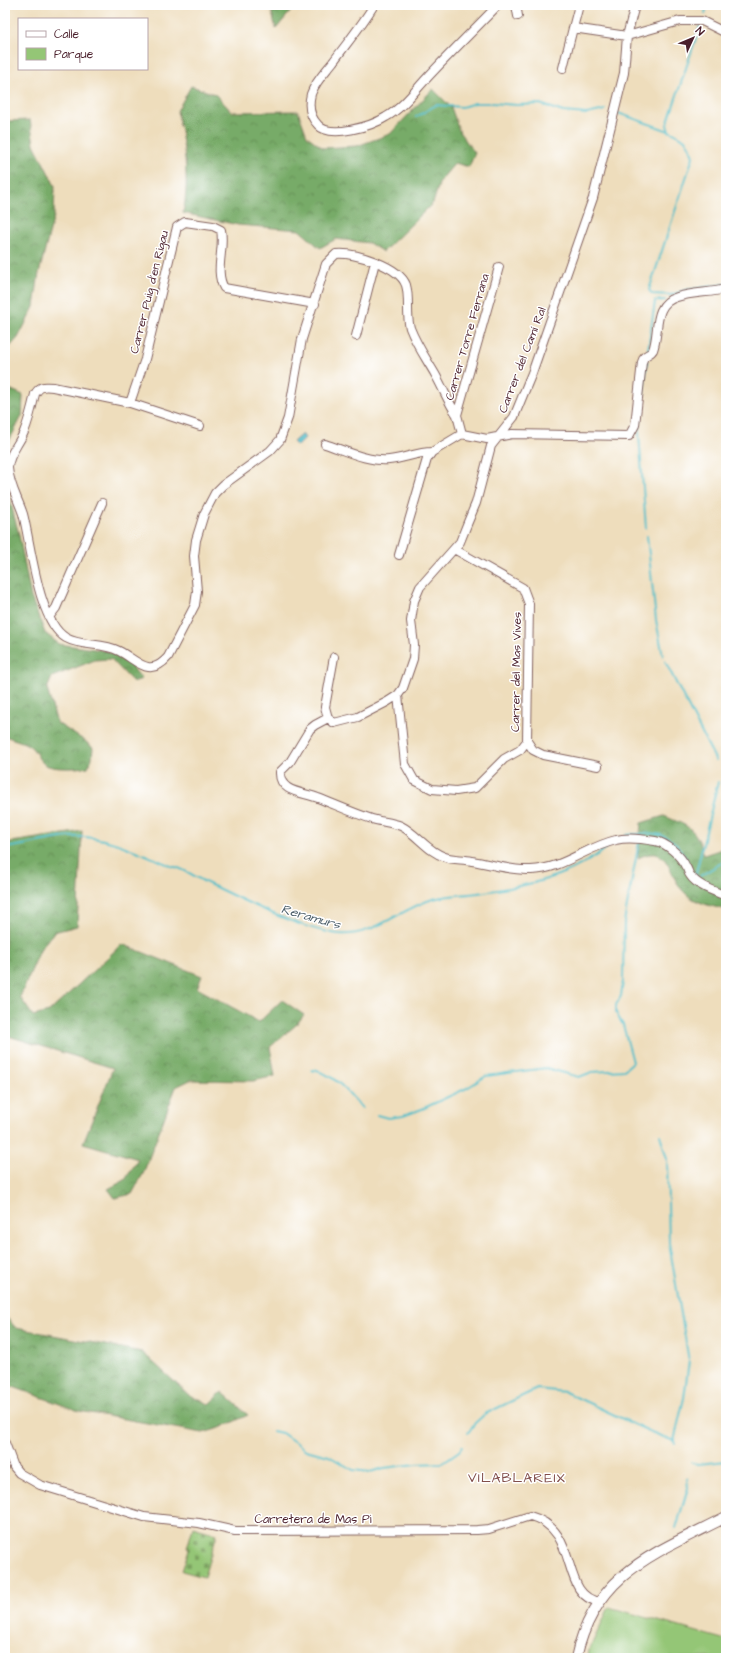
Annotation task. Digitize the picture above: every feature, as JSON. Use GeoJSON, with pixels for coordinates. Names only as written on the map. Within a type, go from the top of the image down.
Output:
{"type":"FeatureCollection","features":[{"type":"Feature","properties":{"kind":"street"},"geometry":{"type":"LineString","coordinates":[[374,5],[355,33],[320,78],[311,95],[310,113],[317,124],[326,132],[334,133],[347,130],[376,122],[386,117],[406,100],[498,5]]}},
{"type":"Feature","properties":{"kind":"street"},"geometry":{"type":"LineString","coordinates":[[516,5],[518,16]]}},
{"type":"Feature","properties":{"kind":"street"},"geometry":{"type":"LineString","coordinates":[[563,68],[579,5]]}},
{"type":"Feature","properties":{"kind":"street","name":"Carrer del Camí Ral"},"geometry":{"type":"LineString","coordinates":[[398,695],[410,672],[413,658],[414,645],[411,621],[414,601],[420,587],[460,542],[476,503],[491,446],[514,417],[532,373],[593,198],[624,73],[628,36],[635,5]]}},
{"type":"Feature","properties":{"kind":"street"},"geometry":{"type":"LineString","coordinates":[[573,28],[628,36],[680,21],[702,21],[726,33]]}},
{"type":"Feature","properties":{"kind":"street","name":"Carrer Puig d'en Rigau"},"geometry":{"type":"LineString","coordinates":[[130,403],[145,359],[176,227],[185,222],[214,226],[221,230],[223,238],[220,270],[221,282],[224,288],[315,304]]}},
{"type":"Feature","properties":{"kind":"street","name":"Carrer Torre Ferrana"},"geometry":{"type":"LineString","coordinates":[[315,304],[326,264],[336,254],[345,253],[375,262],[401,278],[406,286],[410,328],[443,388],[449,403],[457,414],[462,434]]}},
{"type":"Feature","properties":{"kind":"street"},"geometry":{"type":"LineString","coordinates":[[356,336],[375,262]]}},
{"type":"Feature","properties":{"kind":"street","name":"Carrer Torre Ferrana"},"geometry":{"type":"LineString","coordinates":[[457,414],[499,267]]}},
{"type":"Feature","properties":{"kind":"street"},"geometry":{"type":"LineString","coordinates":[[399,555],[427,459],[432,452],[462,434],[487,439],[512,434],[629,436],[635,425],[642,362],[644,357],[650,354],[653,350],[657,321],[665,305],[677,297],[726,290]]}},
{"type":"Feature","properties":{"kind":"street"},"geometry":{"type":"LineString","coordinates":[[200,426],[130,403],[53,387],[41,387],[35,394],[24,433],[9,460],[10,479],[23,515],[43,603],[53,625],[66,638],[115,649],[144,667],[156,668],[168,657],[194,605],[197,591],[194,556],[196,540],[204,514],[215,493],[233,476],[276,446],[285,430],[297,358],[315,304]]}},
{"type":"Feature","properties":{"kind":"street"},"geometry":{"type":"LineString","coordinates":[[325,444],[358,455],[387,460],[424,452],[432,452]]}},
{"type":"Feature","properties":{"kind":"street"},"geometry":{"type":"LineString","coordinates":[[49,617],[56,608],[102,503]]}},
{"type":"Feature","properties":{"kind":"street","name":"Carrer del Mas Vives"},"geometry":{"type":"LineString","coordinates":[[454,549],[523,588],[529,604],[527,741],[533,750],[543,755],[598,766]]}},
{"type":"Feature","properties":{"kind":"street"},"geometry":{"type":"LineString","coordinates":[[334,657],[325,707],[328,718],[334,723],[358,717],[398,695]]}},
{"type":"Feature","properties":{"kind":"street","name":"Carrer del Mas Vives"},"geometry":{"type":"LineString","coordinates":[[398,695],[405,764],[414,780],[432,789],[456,791],[475,788],[504,759],[520,750],[527,741]]}},
{"type":"Feature","properties":{"kind":"street"},"geometry":{"type":"LineString","coordinates":[[328,718],[315,724],[310,729],[290,762],[280,772],[280,777],[283,783],[290,789],[317,797],[373,819],[390,822],[400,826],[412,833],[443,857],[470,860],[518,870],[548,868],[618,839],[657,841],[666,845],[682,859],[689,875],[708,889],[726,896]]}},
{"type":"Feature","properties":{"kind":"street","name":"Carretera de Mas Pi"},"geometry":{"type":"LineString","coordinates":[[5,1443],[14,1467],[19,1473],[40,1485],[144,1517],[199,1523],[235,1531],[477,1530],[504,1525],[518,1518],[530,1516],[534,1517],[556,1531],[564,1546],[578,1590],[593,1601],[600,1602]]}},
{"type":"Feature","properties":{"kind":"street"},"geometry":{"type":"LineString","coordinates":[[576,1658],[585,1628],[600,1602],[622,1575],[640,1562],[726,1517]]}},
{"type":"Feature","properties":{"kind":"green space"},"geometry":{"type":"Polygon","coordinates":[[[270,5],[296,5],[276,29],[270,5]]]}},
{"type":"Feature","properties":{"kind":"green space"},"geometry":{"type":"Polygon","coordinates":[[[191,86],[215,94],[232,112],[298,111],[307,136],[323,148],[357,146],[390,134],[433,89],[451,107],[460,133],[475,153],[469,167],[455,163],[440,181],[433,203],[383,252],[369,243],[336,239],[320,248],[299,230],[238,225],[183,213],[186,175],[184,149],[177,111],[191,86]]]}},
{"type":"Feature","properties":{"kind":"green space"},"geometry":{"type":"Polygon","coordinates":[[[30,120],[34,144],[55,186],[54,216],[39,273],[34,307],[18,338],[5,352],[5,121],[30,120]]]}},
{"type":"Feature","properties":{"kind":"green space"},"geometry":{"type":"Polygon","coordinates":[[[5,387],[23,395],[22,416],[5,449],[5,387]]]}},
{"type":"Feature","properties":{"kind":"green space"},"geometry":{"type":"Polygon","coordinates":[[[5,471],[7,488],[19,535],[31,597],[45,633],[59,644],[108,651],[127,661],[142,679],[133,682],[111,659],[95,660],[52,677],[47,689],[57,723],[93,748],[92,758],[88,767],[65,768],[48,766],[42,762],[31,747],[5,736],[5,471]]]}},
{"type":"Feature","properties":{"kind":"green space"},"geometry":{"type":"Polygon","coordinates":[[[664,816],[685,825],[690,829],[698,838],[704,855],[719,850],[726,844],[726,910],[704,904],[688,896],[678,885],[667,863],[657,854],[649,854],[638,858],[641,823],[664,816]]]}},
{"type":"Feature","properties":{"kind":"green space"},"geometry":{"type":"Polygon","coordinates":[[[82,831],[77,926],[54,932],[41,948],[20,997],[33,1016],[49,1012],[122,944],[202,976],[197,988],[259,1022],[282,1000],[304,1015],[296,1025],[270,1047],[275,1076],[253,1081],[190,1080],[176,1087],[143,1174],[132,1194],[115,1198],[108,1189],[125,1180],[138,1159],[83,1143],[113,1068],[5,1035],[5,843],[82,831]]]}},
{"type":"Feature","properties":{"kind":"green space"},"geometry":{"type":"Polygon","coordinates":[[[5,1316],[16,1328],[142,1352],[190,1396],[209,1404],[222,1392],[248,1415],[220,1428],[203,1433],[79,1411],[5,1384],[5,1316]]]}},
{"type":"Feature","properties":{"kind":"green space"},"geometry":{"type":"Polygon","coordinates":[[[193,1527],[217,1534],[204,1577],[182,1571],[189,1549],[187,1548],[193,1527]]]}},
{"type":"Feature","properties":{"kind":"green space"},"geometry":{"type":"Polygon","coordinates":[[[609,1607],[726,1640],[726,1658],[588,1658],[589,1650],[609,1607]]]}},
{"type":"Feature","properties":{"kind":"water"},"geometry":{"type":"Polygon","coordinates":[[[302,434],[305,438],[297,446],[293,442],[302,434]]]}},
{"type":"Feature","properties":{"kind":"waterway"},"geometry":{"type":"LineString","coordinates":[[705,14],[707,5]]}},
{"type":"Feature","properties":{"kind":"waterway"},"geometry":{"type":"LineString","coordinates":[[700,26],[667,125],[669,131],[688,143],[693,157],[649,290],[652,294],[671,295],[686,290],[726,284]]}},
{"type":"Feature","properties":{"kind":"waterway"},"geometry":{"type":"LineString","coordinates":[[416,117],[436,105],[462,107],[475,103],[517,105],[540,104],[563,112],[587,114],[605,110]]}},
{"type":"Feature","properties":{"kind":"waterway"},"geometry":{"type":"LineString","coordinates":[[618,113],[669,131]]}},
{"type":"Feature","properties":{"kind":"waterway"},"geometry":{"type":"LineString","coordinates":[[648,350],[655,301],[665,300]]}},
{"type":"Feature","properties":{"kind":"waterway"},"geometry":{"type":"LineString","coordinates":[[646,528],[639,434],[647,361]]}},
{"type":"Feature","properties":{"kind":"waterway"},"geometry":{"type":"LineString","coordinates":[[647,536],[656,620],[663,656]]}},
{"type":"Feature","properties":{"kind":"waterway"},"geometry":{"type":"LineString","coordinates":[[665,661],[716,761]]}},
{"type":"Feature","properties":{"kind":"waterway"},"geometry":{"type":"LineString","coordinates":[[695,877],[718,782]]}},
{"type":"Feature","properties":{"kind":"waterway","name":"Reramurs"},"geometry":{"type":"LineString","coordinates":[[626,835],[655,834],[662,836],[676,844],[687,861]]}},
{"type":"Feature","properties":{"kind":"waterway","name":"Reramurs"},"geometry":{"type":"LineString","coordinates":[[5,848],[69,837],[95,838],[108,841],[181,869],[209,884],[285,919],[332,933],[346,934],[372,928],[433,899],[514,887],[548,879],[580,865],[610,845]]}},
{"type":"Feature","properties":{"kind":"waterway"},"geometry":{"type":"LineString","coordinates":[[377,1115],[388,1118],[403,1116],[422,1109],[467,1088],[486,1076],[546,1068],[579,1077],[592,1072],[624,1070],[633,1062],[623,1025],[616,1013],[616,1005],[621,996],[623,981],[624,922],[639,842]]}},
{"type":"Feature","properties":{"kind":"waterway","name":"Reramurs"},"geometry":{"type":"LineString","coordinates":[[700,876],[726,860]]}},
{"type":"Feature","properties":{"kind":"waterway"},"geometry":{"type":"LineString","coordinates":[[312,1070],[334,1079],[362,1108]]}},
{"type":"Feature","properties":{"kind":"waterway"},"geometry":{"type":"LineString","coordinates":[[660,1135],[667,1159],[669,1243],[689,1361],[684,1398],[674,1441],[675,1444]]}},
{"type":"Feature","properties":{"kind":"waterway"},"geometry":{"type":"LineString","coordinates":[[468,1433],[474,1424],[485,1414],[537,1389],[565,1392],[651,1432],[674,1441]]}},
{"type":"Feature","properties":{"kind":"waterway"},"geometry":{"type":"LineString","coordinates":[[273,1431],[282,1433],[306,1450],[329,1456],[353,1470],[370,1472],[384,1468],[416,1464],[442,1463],[459,1451],[462,1447]]}},
{"type":"Feature","properties":{"kind":"waterway"},"geometry":{"type":"LineString","coordinates":[[692,1463],[698,1464],[726,1461]]}},
{"type":"Feature","properties":{"kind":"waterway"},"geometry":{"type":"LineString","coordinates":[[676,1528],[688,1488],[687,1478]]}},
{"type":"Feature","properties":{"kind":"district","name":"VILABLAREIX"},"geometry":{"type":"Point","coordinates":[517,1477]}}]}
